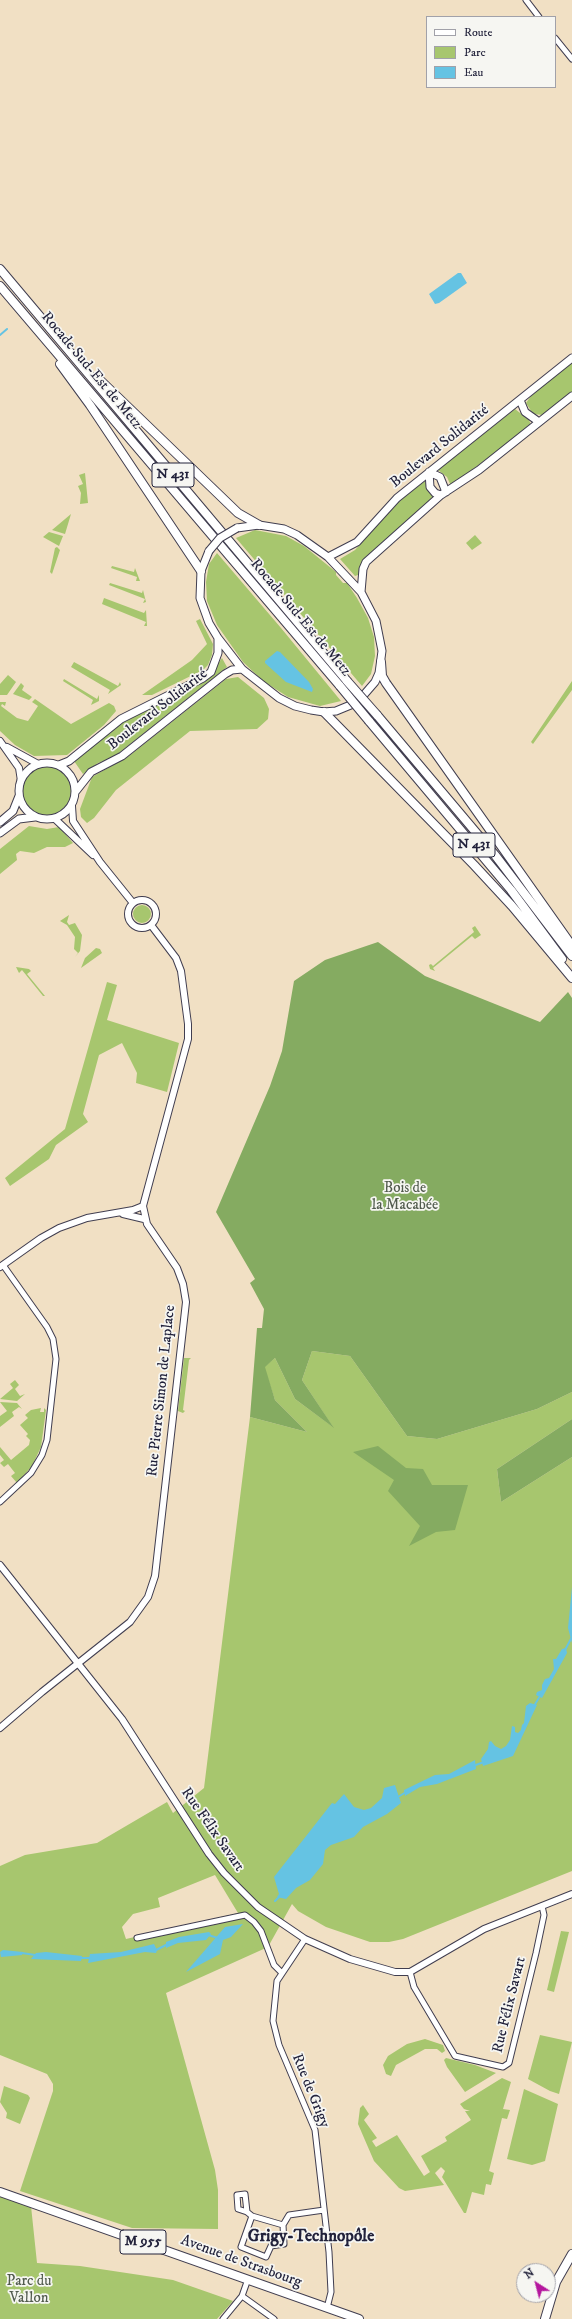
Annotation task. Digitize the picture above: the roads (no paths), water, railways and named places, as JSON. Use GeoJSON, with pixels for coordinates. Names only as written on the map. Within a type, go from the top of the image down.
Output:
{"type":"FeatureCollection","features":[{"type":"Feature","properties":{"kind":"main road","name":"Rocade Sud-Est de Metz"},"geometry":{"type":"LineString","coordinates":[[0,269],[62,340],[139,435],[509,873],[572,956]]}},
{"type":"Feature","properties":{"kind":"main road","name":"Rocade Sud-Est de Metz"},"geometry":{"type":"LineString","coordinates":[[0,286],[369,720],[511,890],[572,974]]}},
{"type":"Feature","properties":{"kind":"main road"},"geometry":{"type":"LineString","coordinates":[[30,321],[90,405],[201,571]]}},
{"type":"Feature","properties":{"kind":"main road"},"geometry":{"type":"LineString","coordinates":[[62,340],[109,389],[238,514],[259,525]]}},
{"type":"Feature","properties":{"kind":"main road","name":"Boulevard Solidarité"},"geometry":{"type":"LineString","coordinates":[[328,557],[357,542],[397,498],[572,358]]}},
{"type":"Feature","properties":{"kind":"main road"},"geometry":{"type":"LineString","coordinates":[[361,592],[362,569],[366,562],[444,494],[479,470],[572,396]]}},
{"type":"Feature","properties":{"kind":"main road"},"geometry":{"type":"LineString","coordinates":[[520,400],[525,412],[539,422]]}},
{"type":"Feature","properties":{"kind":"main road"},"geometry":{"type":"LineString","coordinates":[[429,472],[440,477],[444,494],[435,493],[430,487],[429,472]]}},
{"type":"Feature","properties":{"kind":"main road"},"geometry":{"type":"LineString","coordinates":[[381,662],[375,682],[362,697],[345,708],[324,712],[286,702],[268,691],[242,669],[218,638],[206,616],[200,598],[201,571],[209,552],[220,538],[237,528],[259,525],[284,529],[297,535],[328,557],[361,592],[379,630],[382,676],[386,683],[572,946]]}},
{"type":"Feature","properties":{"kind":"main road","name":"Boulevard Solidarité"},"geometry":{"type":"LineString","coordinates":[[58,765],[69,760],[121,718],[207,675],[215,665],[218,653],[218,638]]}},
{"type":"Feature","properties":{"kind":"main road","name":"Boulevard Solidarité"},"geometry":{"type":"LineString","coordinates":[[76,791],[91,772],[122,756],[225,674],[232,670],[242,669]]}},
{"type":"Feature","properties":{"kind":"main road"},"geometry":{"type":"LineString","coordinates":[[324,712],[474,865],[512,906],[572,978]]}},
{"type":"Feature","properties":{"kind":"main road"},"geometry":{"type":"LineString","coordinates":[[0,822],[13,811],[19,794],[21,781],[30,768],[38,764],[45,763],[58,765],[73,778],[76,791],[72,806],[67,812],[55,819],[36,817],[19,819],[0,833]]}},
{"type":"Feature","properties":{"kind":"main road"},"geometry":{"type":"LineString","coordinates":[[19,794],[23,806],[36,817]]}},
{"type":"Feature","properties":{"kind":"main road","name":"Avenue de Strasbourg"},"geometry":{"type":"LineString","coordinates":[[0,2192],[359,2319]]}},
{"type":"Feature","properties":{"kind":"main road"},"geometry":{"type":"LineString","coordinates":[[545,2319],[556,2282],[572,2254]]}},
{"type":"Feature","properties":{"kind":"street"},"geometry":{"type":"LineString","coordinates":[[526,0],[538,16]]}},
{"type":"Feature","properties":{"kind":"street"},"geometry":{"type":"LineString","coordinates":[[556,39],[572,59]]}},
{"type":"Feature","properties":{"kind":"street"},"geometry":{"type":"LineString","coordinates":[[2,743],[38,764]]}},
{"type":"Feature","properties":{"kind":"street"},"geometry":{"type":"LineString","coordinates":[[2,743],[19,768],[21,781]]}},
{"type":"Feature","properties":{"kind":"street"},"geometry":{"type":"LineString","coordinates":[[72,806],[71,814],[73,821],[100,862],[133,903]]}},
{"type":"Feature","properties":{"kind":"street"},"geometry":{"type":"LineString","coordinates":[[55,819],[100,862]]}},
{"type":"Feature","properties":{"kind":"street"},"geometry":{"type":"LineString","coordinates":[[146,900],[153,905],[157,915],[151,925],[141,928],[131,924],[128,912],[133,903],[146,900]]}},
{"type":"Feature","properties":{"kind":"street","name":"Rue Pierre Simon de Laplace"},"geometry":{"type":"LineString","coordinates":[[0,1728],[79,1663],[119,1633],[134,1618],[148,1597],[155,1576],[186,1302],[183,1284],[177,1268],[144,1219],[143,1206],[188,1039],[181,971],[176,958],[151,925]]}},
{"type":"Feature","properties":{"kind":"street"},"geometry":{"type":"LineString","coordinates":[[0,1502],[32,1473],[42,1454],[47,1440],[56,1359],[53,1339],[2,1266],[59,1228],[87,1218],[116,1214],[143,1206]]}},
{"type":"Feature","properties":{"kind":"street"},"geometry":{"type":"LineString","coordinates":[[116,1214],[144,1219]]}},
{"type":"Feature","properties":{"kind":"street","name":"Rue Félix Savart"},"geometry":{"type":"LineString","coordinates":[[0,1565],[79,1663],[126,1725],[209,1854],[232,1882],[258,1907],[305,1939],[350,1959],[395,1972],[410,1972],[414,1987],[455,2056],[503,2067],[509,2063],[544,1915],[542,1906]]}},
{"type":"Feature","properties":{"kind":"street"},"geometry":{"type":"LineString","coordinates":[[410,1972],[484,1929],[572,1894]]}},
{"type":"Feature","properties":{"kind":"street"},"geometry":{"type":"LineString","coordinates":[[137,1938],[245,1915],[254,1922],[261,1931],[274,1965],[282,1973]]}},
{"type":"Feature","properties":{"kind":"street","name":"Rue de Grigy"},"geometry":{"type":"LineString","coordinates":[[305,1939],[282,1973],[276,1985],[273,2021],[279,2046],[314,2130],[330,2265],[331,2292],[327,2308]]}},
{"type":"Feature","properties":{"kind":"street"},"geometry":{"type":"LineString","coordinates":[[252,2216],[241,2247],[266,2257],[271,2246],[284,2244],[283,2225],[289,2214],[324,2210]]}},
{"type":"Feature","properties":{"kind":"street"},"geometry":{"type":"LineString","coordinates":[[247,2212],[252,2216],[283,2225]]}},
{"type":"Feature","properties":{"kind":"street"},"geometry":{"type":"LineString","coordinates":[[223,2319],[242,2296],[248,2279]]}},
{"type":"Feature","properties":{"kind":"street"},"geometry":{"type":"LineString","coordinates":[[242,2296],[274,2319]]}},
{"type":"Feature","properties":{"kind":"water"},"geometry":{"type":"Polygon","coordinates":[[[458,273],[461,273],[467,283],[439,303],[435,304],[429,294],[458,273]]]}},
{"type":"Feature","properties":{"kind":"water"},"geometry":{"type":"Polygon","coordinates":[[[277,651],[280,652],[309,682],[313,689],[312,692],[286,682],[265,663],[265,661],[277,651]]]}},
{"type":"Feature","properties":{"kind":"water"},"geometry":{"type":"Polygon","coordinates":[[[572,1587],[572,1643],[568,1628],[572,1587]]]}},
{"type":"Feature","properties":{"kind":"water"},"geometry":{"type":"Polygon","coordinates":[[[566,1648],[567,1653],[542,1698],[536,1695],[537,1692],[542,1690],[542,1685],[545,1679],[549,1678],[554,1669],[553,1659],[556,1659],[562,1649],[566,1648]]]}},
{"type":"Feature","properties":{"kind":"water"},"geometry":{"type":"Polygon","coordinates":[[[530,1703],[537,1705],[513,1756],[483,1766],[481,1759],[488,1749],[489,1742],[491,1741],[495,1746],[501,1749],[506,1746],[510,1740],[512,1726],[515,1727],[515,1732],[518,1733],[521,1730],[524,1723],[526,1706],[530,1703]]]}},
{"type":"Feature","properties":{"kind":"water"},"geometry":{"type":"Polygon","coordinates":[[[475,1760],[476,1769],[437,1784],[420,1787],[405,1796],[404,1790],[435,1775],[449,1774],[475,1760]]]}},
{"type":"Feature","properties":{"kind":"water"},"geometry":{"type":"Polygon","coordinates":[[[395,1785],[401,1803],[387,1814],[363,1827],[354,1837],[331,1845],[325,1850],[323,1864],[310,1880],[296,1888],[286,1899],[277,1897],[279,1894],[274,1877],[332,1803],[335,1804],[344,1794],[354,1807],[364,1810],[371,1808],[382,1798],[384,1788],[395,1785]]]}},
{"type":"Feature","properties":{"kind":"water"},"geometry":{"type":"Polygon","coordinates":[[[243,1924],[231,1937],[223,1940],[220,1954],[186,1972],[225,1927],[243,1924]]]}},
{"type":"Feature","properties":{"kind":"water"},"geometry":{"type":"Polygon","coordinates":[[[209,1932],[211,1934],[206,1940],[178,1943],[166,1948],[166,1942],[179,1937],[209,1932]]]}},
{"type":"Feature","properties":{"kind":"water"},"geometry":{"type":"Polygon","coordinates":[[[154,1944],[157,1950],[156,1953],[145,1952],[88,1963],[90,1954],[121,1952],[154,1944]]]}},
{"type":"Feature","properties":{"kind":"water"},"geometry":{"type":"Polygon","coordinates":[[[3,1950],[23,1952],[22,1955],[1,1957],[0,1952],[3,1950]]]}},
{"type":"Feature","properties":{"kind":"water"},"geometry":{"type":"Polygon","coordinates":[[[46,1952],[82,1956],[81,1961],[31,1959],[36,1953],[46,1952]]]}},
{"type":"Feature","properties":{"kind":"waterway"},"geometry":{"type":"LineString","coordinates":[[0,335],[7,329]]}},
{"type":"Feature","properties":{"kind":"waterway"},"geometry":{"type":"LineString","coordinates":[[565,1650],[572,1637]]}},
{"type":"Feature","properties":{"kind":"waterway"},"geometry":{"type":"LineString","coordinates":[[534,1706],[540,1696]]}},
{"type":"Feature","properties":{"kind":"waterway"},"geometry":{"type":"LineString","coordinates":[[473,1766],[484,1762]]}},
{"type":"Feature","properties":{"kind":"waterway"},"geometry":{"type":"LineString","coordinates":[[398,1797],[406,1792]]}},
{"type":"Feature","properties":{"kind":"waterway"},"geometry":{"type":"LineString","coordinates":[[275,1901],[280,1896]]}},
{"type":"Feature","properties":{"kind":"waterway"},"geometry":{"type":"LineString","coordinates":[[208,1935],[218,1938]]}},
{"type":"Feature","properties":{"kind":"waterway"},"geometry":{"type":"LineString","coordinates":[[156,1950],[168,1944]]}},
{"type":"Feature","properties":{"kind":"waterway"},"geometry":{"type":"LineString","coordinates":[[22,1953],[35,1955]]}},
{"type":"Feature","properties":{"kind":"waterway"},"geometry":{"type":"LineString","coordinates":[[79,1958],[91,1958]]}},
{"type":"Feature","properties":{"kind":"district","name":"Grigy-Technopôle"},"geometry":{"type":"Point","coordinates":[311,2237]}},
{"type":"Feature","properties":{"kind":"park label","name":"Bois de la Macabée"},"geometry":{"type":"Point","coordinates":[405,1198]}},
{"type":"Feature","properties":{"kind":"park label","name":"Parc du Vallon"},"geometry":{"type":"Point","coordinates":[29,2290]}}]}
